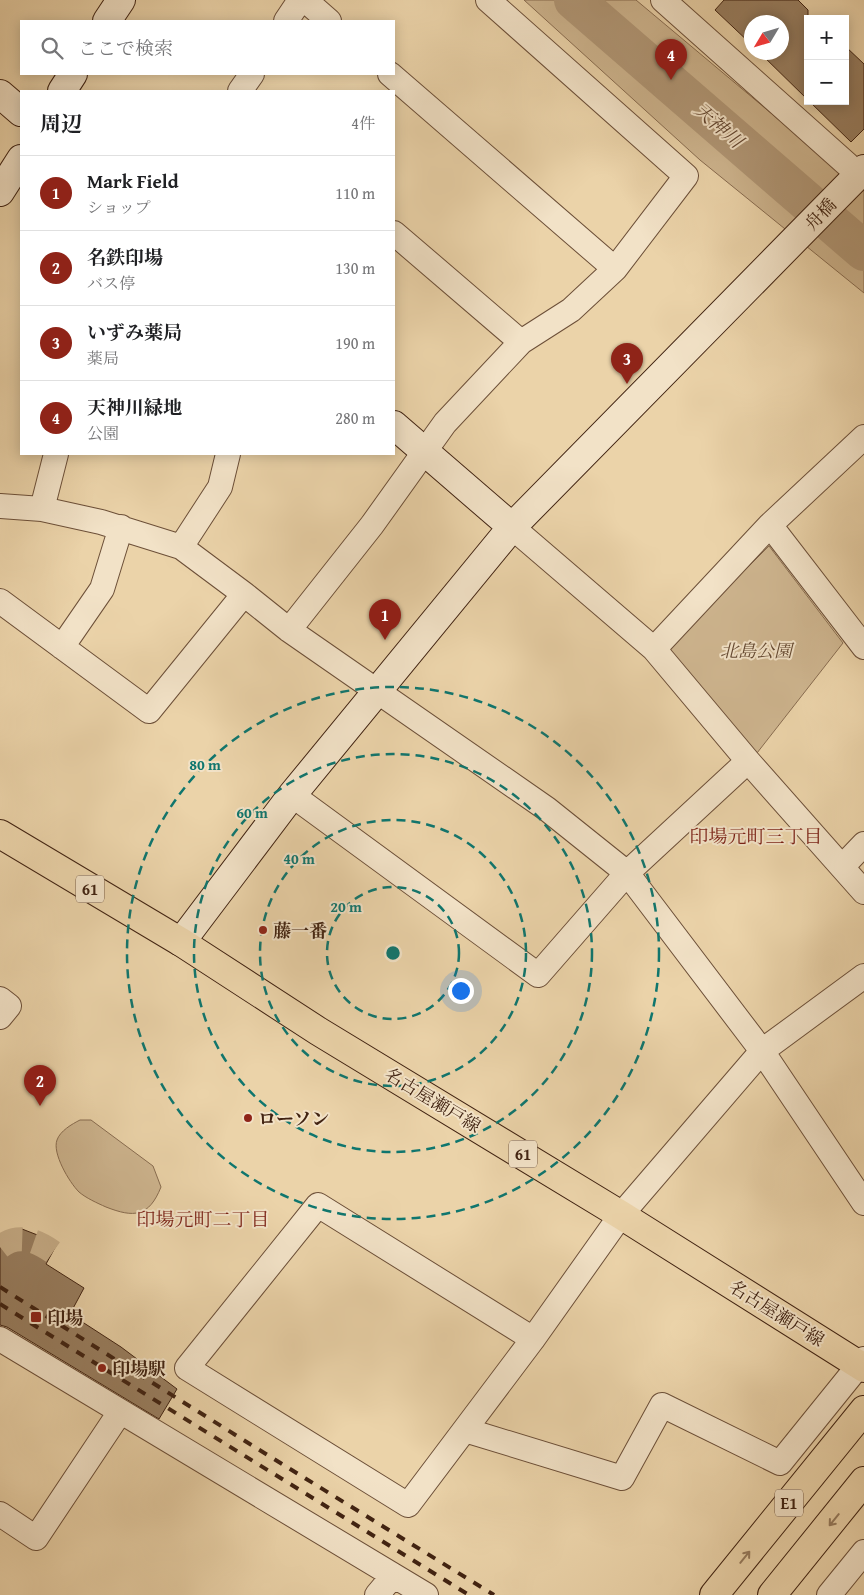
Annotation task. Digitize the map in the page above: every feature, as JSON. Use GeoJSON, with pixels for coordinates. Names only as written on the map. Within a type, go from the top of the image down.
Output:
{"type":"FeatureCollection","features":[{"type":"Feature","properties":{"kind":"main road","name":"名古屋瀬戸線"},"geometry":{"type":"LineString","coordinates":[[0,834],[181,942],[318,1031],[450,1109],[863,1364]]}},
{"type":"Feature","properties":{"kind":"main road","name":"E1"},"geometry":{"type":"LineString","coordinates":[[714,1595],[864,1410]]}},
{"type":"Feature","properties":{"kind":"main road","name":"E1"},"geometry":{"type":"LineString","coordinates":[[772,1595],[864,1482]]}},
{"type":"Feature","properties":{"kind":"street"},"geometry":{"type":"LineString","coordinates":[[108,20],[121,0]]}},
{"type":"Feature","properties":{"kind":"street"},"geometry":{"type":"LineString","coordinates":[[287,20],[300,0]]}},
{"type":"Feature","properties":{"kind":"street"},"geometry":{"type":"LineString","coordinates":[[305,0],[328,20]]}},
{"type":"Feature","properties":{"kind":"street"},"geometry":{"type":"LineString","coordinates":[[289,630],[372,525],[446,422],[521,342],[571,310],[615,268],[686,176],[488,0]]}},
{"type":"Feature","properties":{"kind":"street"},"geometry":{"type":"LineString","coordinates":[[663,0],[856,177]]}},
{"type":"Feature","properties":{"kind":"street"},"geometry":{"type":"LineString","coordinates":[[63,90],[72,75]]}},
{"type":"Feature","properties":{"kind":"street"},"geometry":{"type":"LineString","coordinates":[[241,90],[251,75]]}},
{"type":"Feature","properties":{"kind":"street"},"geometry":{"type":"LineString","coordinates":[[391,75],[615,268]]}},
{"type":"Feature","properties":{"kind":"street"},"geometry":{"type":"LineString","coordinates":[[0,94],[20,111]]}},
{"type":"Feature","properties":{"kind":"street"},"geometry":{"type":"LineString","coordinates":[[0,192],[20,161]]}},
{"type":"Feature","properties":{"kind":"street","name":"舟橋"},"geometry":{"type":"LineString","coordinates":[[181,942],[292,794],[512,527],[856,177]]}},
{"type":"Feature","properties":{"kind":"street"},"geometry":{"type":"LineString","coordinates":[[395,234],[521,342]]}},
{"type":"Feature","properties":{"kind":"street"},"geometry":{"type":"LineString","coordinates":[[395,426],[654,649],[748,761],[864,892]]}},
{"type":"Feature","properties":{"kind":"street"},"geometry":{"type":"LineString","coordinates":[[654,649],[770,526],[860,450]]}},
{"type":"Feature","properties":{"kind":"street"},"geometry":{"type":"LineString","coordinates":[[42,509],[56,455]]}},
{"type":"Feature","properties":{"kind":"street"},"geometry":{"type":"LineString","coordinates":[[181,547],[220,486],[228,455]]}},
{"type":"Feature","properties":{"kind":"street"},"geometry":{"type":"LineString","coordinates":[[0,506],[42,509],[122,527],[181,547],[289,630],[546,809],[627,873],[762,1051],[864,1203]]}},
{"type":"Feature","properties":{"kind":"street"},"geometry":{"type":"LineString","coordinates":[[770,526],[864,647]]}},
{"type":"Feature","properties":{"kind":"street"},"geometry":{"type":"LineString","coordinates":[[62,647],[102,589],[122,527]]}},
{"type":"Feature","properties":{"kind":"street"},"geometry":{"type":"LineString","coordinates":[[0,601],[149,711],[244,594]]}},
{"type":"Feature","properties":{"kind":"street"},"geometry":{"type":"LineString","coordinates":[[292,794],[538,975],[627,873],[748,761]]}},
{"type":"Feature","properties":{"kind":"street"},"geometry":{"type":"LineString","coordinates":[[842,867],[864,844]]}},
{"type":"Feature","properties":{"kind":"street"},"geometry":{"type":"LineString","coordinates":[[533,1339],[318,1205],[186,1368],[408,1505],[533,1339],[621,1215],[762,1051],[864,976]]}},
{"type":"Feature","properties":{"kind":"street"},"geometry":{"type":"LineString","coordinates":[[0,1000],[9,1006],[0,1017]]}},
{"type":"Feature","properties":{"kind":"street"},"geometry":{"type":"LineString","coordinates":[[0,1339],[426,1595]]}},
{"type":"Feature","properties":{"kind":"street"},"geometry":{"type":"LineString","coordinates":[[465,1430],[622,1478],[662,1405],[780,1463],[863,1364]]}},
{"type":"Feature","properties":{"kind":"street"},"geometry":{"type":"LineString","coordinates":[[0,1514],[36,1538],[120,1412]]}},
{"type":"Feature","properties":{"kind":"street"},"geometry":{"type":"LineString","coordinates":[[829,1595],[862,1560]]}},
{"type":"Feature","properties":{"kind":"street"},"geometry":{"type":"LineString","coordinates":[[377,1595],[394,1576]]}},
{"type":"Feature","properties":{"kind":"green space"},"geometry":{"type":"Polygon","coordinates":[[[524,0],[636,0],[864,191],[864,293],[700,160],[524,0]]]}},
{"type":"Feature","properties":{"kind":"green space","name":"北島公園"},"geometry":{"type":"Polygon","coordinates":[[[769,546],[843,643],[757,753],[667,648],[769,546]]]}},
{"type":"Feature","properties":{"kind":"green space"},"geometry":{"type":"Polygon","coordinates":[[[80,1120],[91,1120],[153,1166],[161,1187],[156,1197],[146,1209],[140,1212],[125,1213],[106,1207],[79,1192],[66,1175],[59,1160],[56,1146],[57,1140],[63,1131],[80,1120]]]}},
{"type":"Feature","properties":{"kind":"building"},"geometry":{"type":"Polygon","coordinates":[[[724,0],[798,0],[808,10],[808,15],[804,15],[804,96],[767,60],[789,60],[789,15],[744,15],[744,37],[715,10],[724,0]]]}},
{"type":"Feature","properties":{"kind":"building"},"geometry":{"type":"Polygon","coordinates":[[[849,50],[864,64],[864,129],[851,142],[813,105],[849,105],[849,50]]]}},
{"type":"Feature","properties":{"kind":"building","name":"印場駅"},"geometry":{"type":"Polygon","coordinates":[[[22,1229],[40,1236],[56,1246],[46,1264],[84,1288],[70,1314],[121,1347],[177,1389],[159,1419],[7,1327],[0,1325],[0,1234],[22,1229]]]}},
{"type":"Feature","properties":{"kind":"waterway","name":"天神川"},"geometry":{"type":"LineString","coordinates":[[574,0],[864,251]]}},
{"type":"Feature","properties":{"kind":"tunnel"},"geometry":{"type":"LineString","coordinates":[[0,1247],[13,1240],[20,1239],[34,1241],[53,1252]]}},
{"type":"Feature","properties":{"kind":"railway"},"geometry":{"type":"LineString","coordinates":[[0,1287],[494,1595]]}},
{"type":"Feature","properties":{"kind":"railway"},"geometry":{"type":"LineString","coordinates":[[0,1304],[469,1595]]}},
{"type":"Feature","properties":{"kind":"place","name":"天神川緑地"},"geometry":{"type":"Point","coordinates":[671,80]}},
{"type":"Feature","properties":{"kind":"place","name":"いずみ薬局"},"geometry":{"type":"Point","coordinates":[627,384]}},
{"type":"Feature","properties":{"kind":"place","name":"Mark Field"},"geometry":{"type":"Point","coordinates":[385,640]}},
{"type":"Feature","properties":{"kind":"place","name":"藤一番"},"geometry":{"type":"Point","coordinates":[263,930]}},
{"type":"Feature","properties":{"kind":"place","name":"名鉄印場"},"geometry":{"type":"Point","coordinates":[40,1106]}},
{"type":"Feature","properties":{"kind":"place","name":"ローソン"},"geometry":{"type":"Point","coordinates":[248,1118]}},
{"type":"Feature","properties":{"kind":"place","name":"印場"},"geometry":{"type":"Point","coordinates":[36,1317]}},
{"type":"Feature","properties":{"kind":"place","name":"印場駅"},"geometry":{"type":"Point","coordinates":[102,1368]}},
{"type":"Feature","properties":{"kind":"district","name":"印場元町三丁目"},"geometry":{"type":"Point","coordinates":[756,836]}},
{"type":"Feature","properties":{"kind":"district","name":"印場元町二丁目"},"geometry":{"type":"Point","coordinates":[203,1219]}}]}
